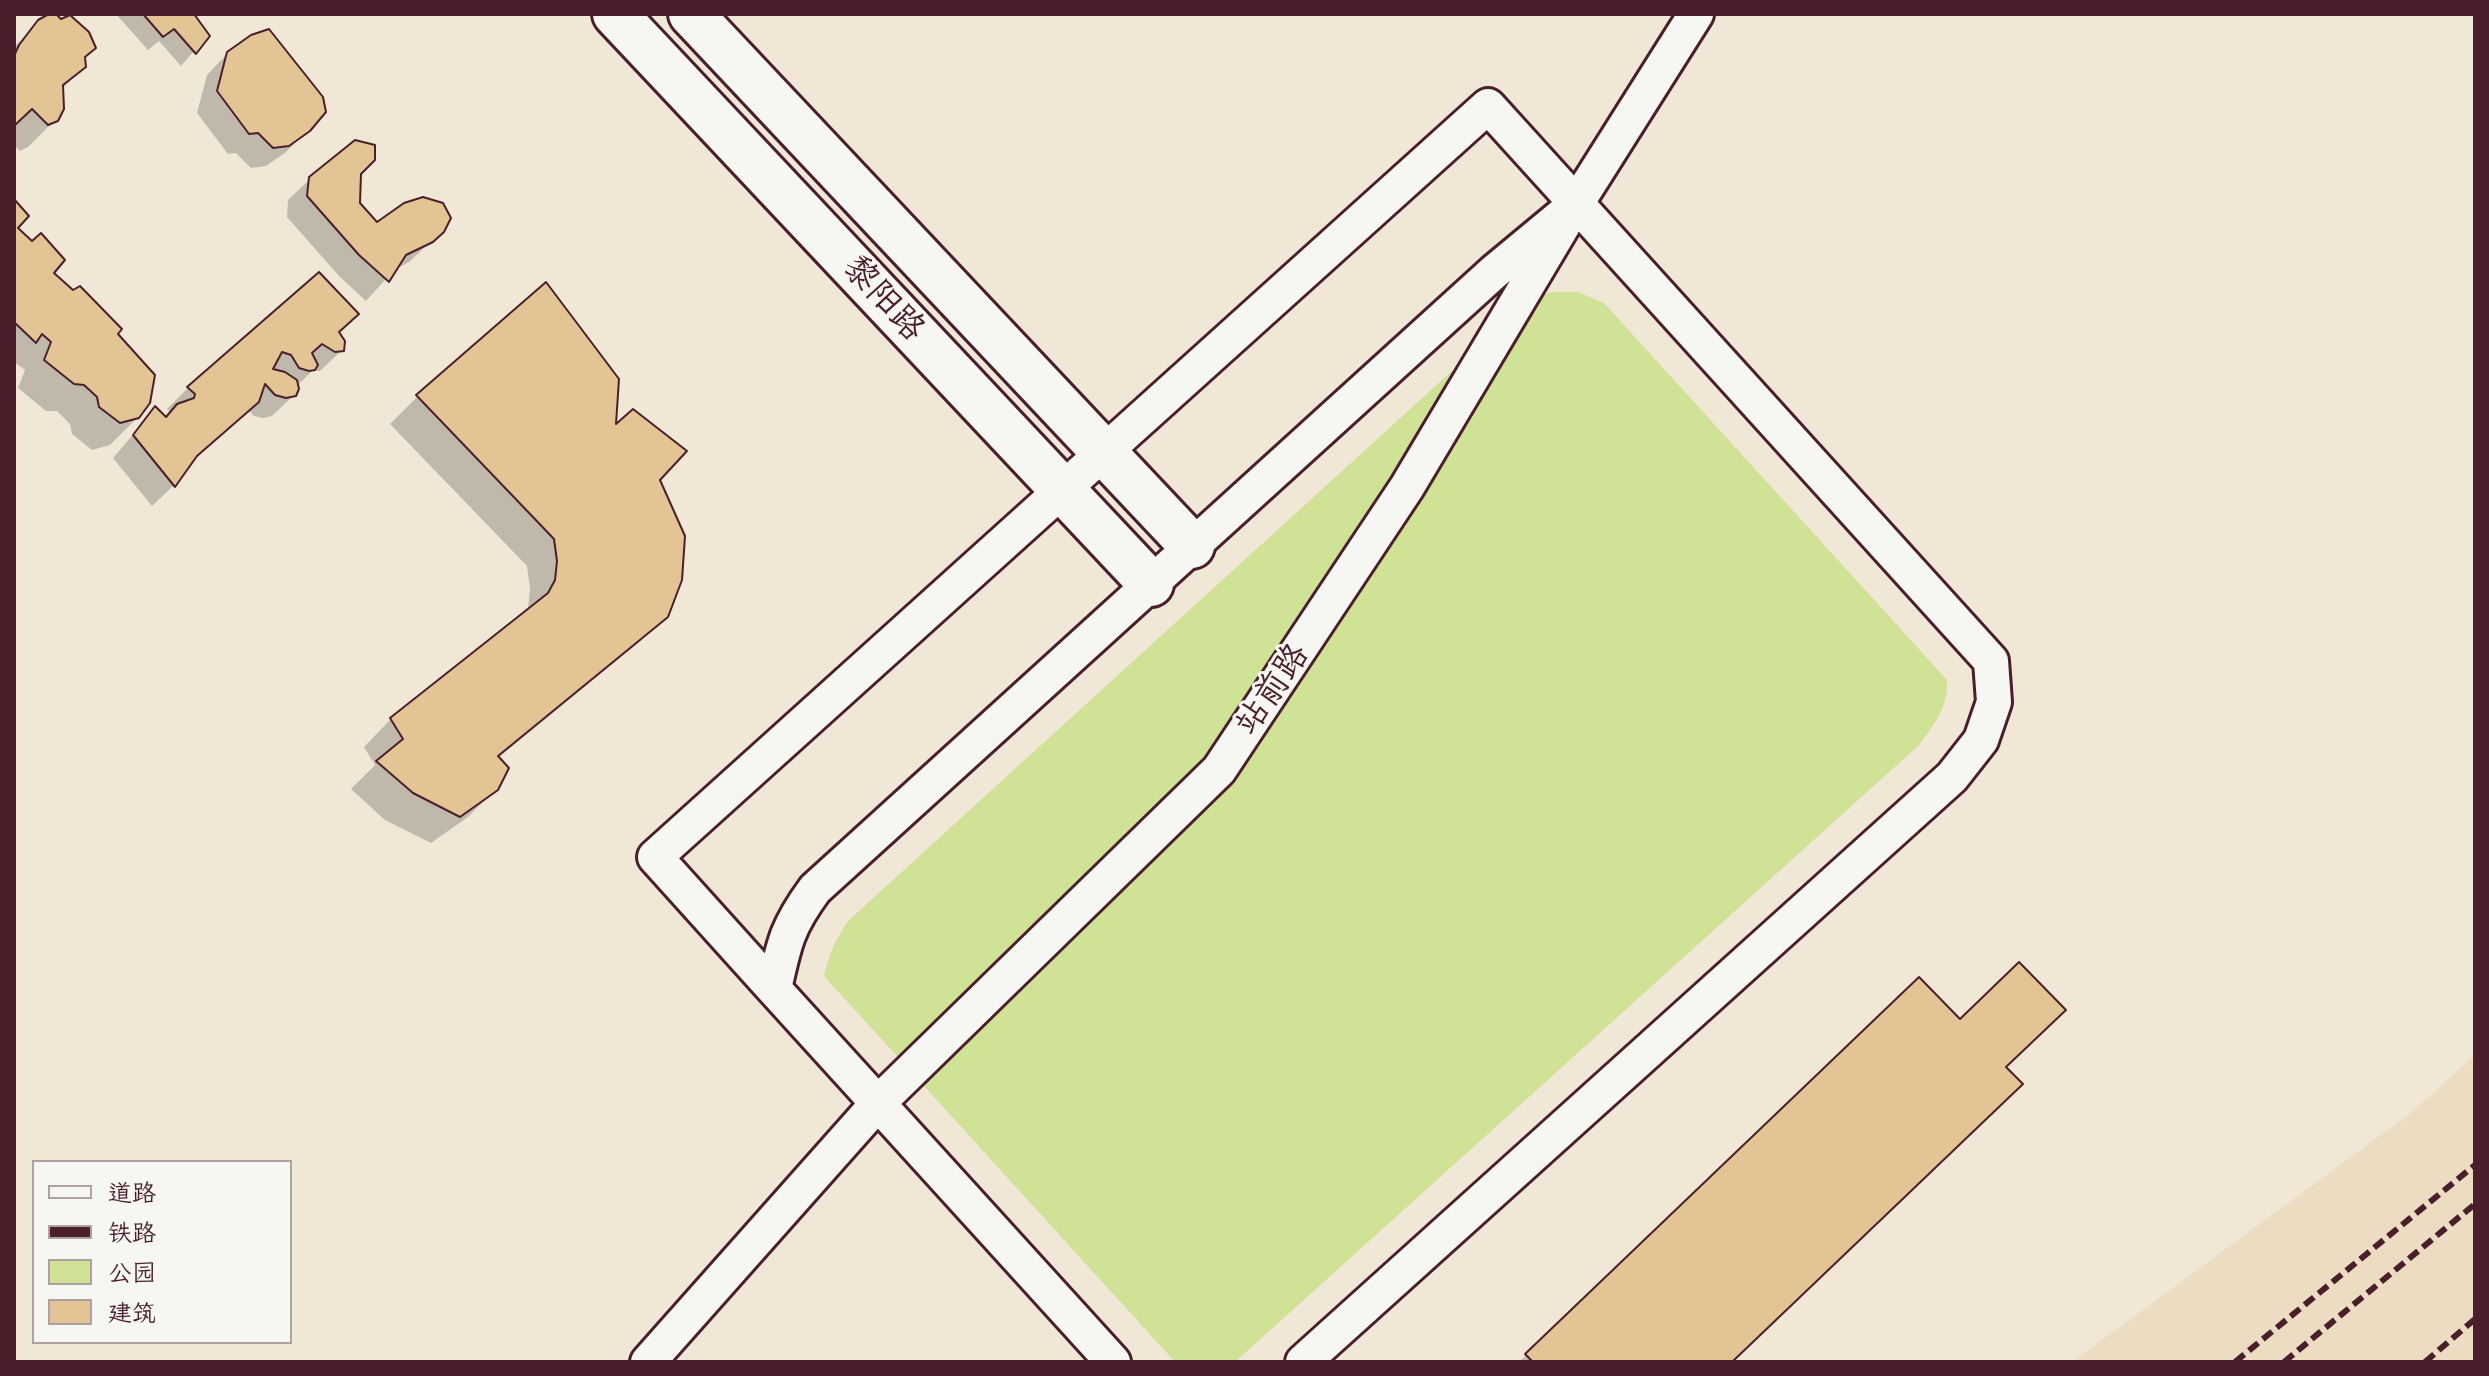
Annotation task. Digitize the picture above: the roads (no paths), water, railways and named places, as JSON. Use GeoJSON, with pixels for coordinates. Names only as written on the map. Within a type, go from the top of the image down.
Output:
{"type":"FeatureCollection","features":[{"type":"Feature","properties":{"kind":"main road","name":"黎阳路"},"geometry":{"type":"LineString","coordinates":[[615,14],[1151,584]]}},
{"type":"Feature","properties":{"kind":"main road","name":"黎阳路"},"geometry":{"type":"LineString","coordinates":[[691,14],[1192,546]]}},
{"type":"Feature","properties":{"kind":"street","name":"站前路"},"geometry":{"type":"LineString","coordinates":[[648,1362],[878,1103],[1219,770],[1407,487],[1576,204],[1696,14]]}},
{"type":"Feature","properties":{"kind":"street"},"geometry":{"type":"LineString","coordinates":[[1113,1362],[655,857],[1488,106],[1991,661],[1994,702],[1981,740],[1952,777],[1303,1362]]}},
{"type":"Feature","properties":{"kind":"street"},"geometry":{"type":"LineString","coordinates":[[774,989],[785,939],[795,916],[815,889],[1494,272],[1576,204]]}},
{"type":"Feature","properties":{"kind":"railway"},"geometry":{"type":"LineString","coordinates":[[2235,1362],[2475,1165]]}},
{"type":"Feature","properties":{"kind":"railway"},"geometry":{"type":"LineString","coordinates":[[2284,1362],[2475,1204]]}},
{"type":"Feature","properties":{"kind":"railway"},"geometry":{"type":"LineString","coordinates":[[2425,1362],[2475,1319]]}}]}
